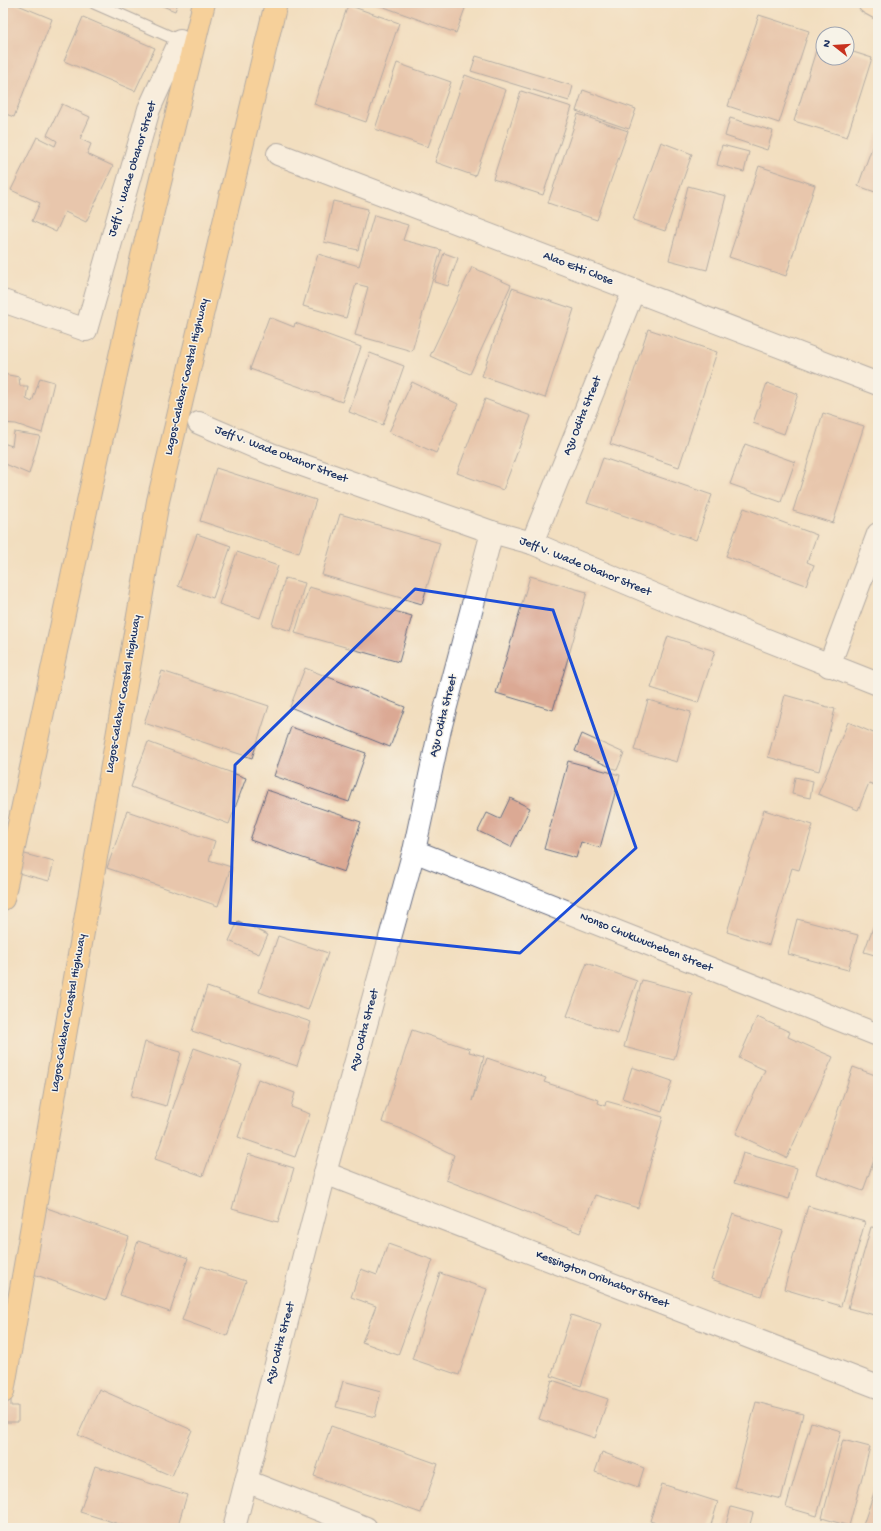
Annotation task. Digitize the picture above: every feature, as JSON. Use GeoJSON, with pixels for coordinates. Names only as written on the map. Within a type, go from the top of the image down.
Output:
{"type":"FeatureCollection","features":[{"type":"Feature","properties":{"kind":"highway"},"geometry":{"type":"LineString","coordinates":[[3,899],[142,256],[204,3]]}},
{"type":"Feature","properties":{"kind":"highway","name":"Lagos-Calabar Coastal Highway"},"geometry":{"type":"LineString","coordinates":[[3,1392],[158,501],[276,3]]}},
{"type":"Feature","properties":{"kind":"street"},"geometry":{"type":"LineString","coordinates":[[869,3],[878,8]]}},
{"type":"Feature","properties":{"kind":"street","name":"Jeff V. Wade Obahor Street"},"geometry":{"type":"LineString","coordinates":[[3,301],[86,330],[149,109],[180,41]]}},
{"type":"Feature","properties":{"kind":"street","name":"Alao Etti Close"},"geometry":{"type":"LineString","coordinates":[[278,154],[878,384]]}},
{"type":"Feature","properties":{"kind":"street","name":"Azu Odita Street"},"geometry":{"type":"LineString","coordinates":[[532,542],[634,290]]}},
{"type":"Feature","properties":{"kind":"street","name":"Jeff V. Wade Obahor Street"},"geometry":{"type":"LineString","coordinates":[[199,424],[271,454],[492,532],[532,542],[681,606],[829,666],[878,684]]}},
{"type":"Feature","properties":{"kind":"street","name":"Azu Odita Street"},"geometry":{"type":"LineString","coordinates":[[234,1528],[326,1174],[414,851],[440,729],[492,532]]}},
{"type":"Feature","properties":{"kind":"street"},"geometry":{"type":"LineString","coordinates":[[829,666],[878,534]]}},
{"type":"Feature","properties":{"kind":"street","name":"Nonso Chukwucheben Street"},"geometry":{"type":"LineString","coordinates":[[414,851],[878,1035]]}},
{"type":"Feature","properties":{"kind":"street","name":"Kessington Oribhabor Street"},"geometry":{"type":"LineString","coordinates":[[326,1174],[878,1387]]}},
{"type":"Feature","properties":{"kind":"street"},"geometry":{"type":"LineString","coordinates":[[246,1482],[366,1528]]}},
{"type":"Feature","properties":{"kind":"lane"},"geometry":{"type":"LineString","coordinates":[[94,3],[180,41]]}},
{"type":"Feature","properties":{"kind":"highlighted area"},"geometry":{"type":"Polygon","coordinates":[[[415,589],[553,610],[636,848],[520,953],[230,923],[235,765],[415,589]]]}},
{"type":"Feature","properties":{"kind":"building"},"geometry":{"type":"Polygon","coordinates":[[[3,3],[13,3],[52,19],[14,117],[3,113],[3,3]]]}},
{"type":"Feature","properties":{"kind":"building"},"geometry":{"type":"Polygon","coordinates":[[[155,3],[178,3],[175,11],[155,3]]]}},
{"type":"Feature","properties":{"kind":"building"},"geometry":{"type":"Polygon","coordinates":[[[373,3],[467,3],[456,33],[373,3]]]}},
{"type":"Feature","properties":{"kind":"building"},"geometry":{"type":"Polygon","coordinates":[[[348,5],[399,23],[366,122],[314,104],[348,5]]]}},
{"type":"Feature","properties":{"kind":"building"},"geometry":{"type":"Polygon","coordinates":[[[759,15],[809,31],[779,123],[728,106],[759,15]]]}},
{"type":"Feature","properties":{"kind":"building"},"geometry":{"type":"Polygon","coordinates":[[[83,17],[155,48],[135,91],[64,61],[83,17]]]}},
{"type":"Feature","properties":{"kind":"building"},"geometry":{"type":"Polygon","coordinates":[[[855,53],[872,58],[847,137],[794,121],[815,54],[815,66],[855,66],[855,53]]]}},
{"type":"Feature","properties":{"kind":"building"},"geometry":{"type":"Polygon","coordinates":[[[476,56],[573,86],[569,101],[471,71],[476,56]]]}},
{"type":"Feature","properties":{"kind":"building"},"geometry":{"type":"Polygon","coordinates":[[[397,63],[451,82],[428,147],[375,129],[397,63]]]}},
{"type":"Feature","properties":{"kind":"building"},"geometry":{"type":"Polygon","coordinates":[[[465,75],[506,90],[475,176],[435,162],[465,75]]]}},
{"type":"Feature","properties":{"kind":"building"},"geometry":{"type":"Polygon","coordinates":[[[583,90],[636,109],[629,129],[576,111],[583,90]]]}},
{"type":"Feature","properties":{"kind":"building"},"geometry":{"type":"Polygon","coordinates":[[[521,91],[572,107],[543,195],[493,179],[521,91]]]}},
{"type":"Feature","properties":{"kind":"building"},"geometry":{"type":"Polygon","coordinates":[[[62,104],[90,117],[80,139],[91,144],[87,154],[113,166],[86,222],[65,212],[56,232],[32,221],[40,203],[11,190],[37,137],[55,146],[57,141],[47,135],[62,104]]]}},
{"type":"Feature","properties":{"kind":"building"},"geometry":{"type":"Polygon","coordinates":[[[578,114],[628,131],[597,220],[548,203],[578,114]]]}},
{"type":"Feature","properties":{"kind":"building"},"geometry":{"type":"Polygon","coordinates":[[[730,118],[773,131],[767,150],[725,136],[730,118]]]}},
{"type":"Feature","properties":{"kind":"building"},"geometry":{"type":"Polygon","coordinates":[[[878,131],[878,193],[858,186],[878,131]]]}},
{"type":"Feature","properties":{"kind":"building"},"geometry":{"type":"Polygon","coordinates":[[[661,142],[692,154],[665,231],[633,220],[661,142]]]}},
{"type":"Feature","properties":{"kind":"building"},"geometry":{"type":"Polygon","coordinates":[[[722,145],[749,152],[744,172],[717,165],[722,145]]]}},
{"type":"Feature","properties":{"kind":"building"},"geometry":{"type":"Polygon","coordinates":[[[759,166],[815,185],[786,276],[729,257],[759,166]]]}},
{"type":"Feature","properties":{"kind":"building"},"geometry":{"type":"Polygon","coordinates":[[[688,186],[726,196],[707,270],[669,260],[688,186]]]}},
{"type":"Feature","properties":{"kind":"building"},"geometry":{"type":"Polygon","coordinates":[[[333,201],[368,209],[358,250],[324,242],[333,201]]]}},
{"type":"Feature","properties":{"kind":"building"},"geometry":{"type":"Polygon","coordinates":[[[374,215],[408,225],[403,240],[441,250],[412,351],[355,335],[368,287],[356,284],[346,318],[303,306],[318,254],[359,266],[374,215]]]}},
{"type":"Feature","properties":{"kind":"building"},"geometry":{"type":"Polygon","coordinates":[[[444,253],[458,258],[448,286],[434,282],[444,253]]]}},
{"type":"Feature","properties":{"kind":"building"},"geometry":{"type":"Polygon","coordinates":[[[472,267],[511,285],[470,374],[430,356],[472,267]]]}},
{"type":"Feature","properties":{"kind":"building"},"geometry":{"type":"Polygon","coordinates":[[[512,288],[574,309],[545,398],[482,376],[512,288]]]}},
{"type":"Feature","properties":{"kind":"building"},"geometry":{"type":"Polygon","coordinates":[[[269,317],[294,327],[295,323],[361,347],[342,402],[250,369],[269,317]]]}},
{"type":"Feature","properties":{"kind":"building"},"geometry":{"type":"Polygon","coordinates":[[[648,329],[717,352],[679,467],[610,444],[648,329]]]}},
{"type":"Feature","properties":{"kind":"building"},"geometry":{"type":"Polygon","coordinates":[[[370,353],[404,366],[383,425],[349,412],[370,353]]]}},
{"type":"Feature","properties":{"kind":"building"},"geometry":{"type":"Polygon","coordinates":[[[3,374],[19,377],[20,386],[28,386],[26,399],[32,402],[40,378],[54,382],[42,433],[16,424],[3,423],[3,374]]]}},
{"type":"Feature","properties":{"kind":"building"},"geometry":{"type":"Polygon","coordinates":[[[412,382],[458,404],[436,453],[389,432],[412,382]]]}},
{"type":"Feature","properties":{"kind":"building"},"geometry":{"type":"Polygon","coordinates":[[[767,383],[798,394],[784,434],[753,423],[767,383]]]}},
{"type":"Feature","properties":{"kind":"building"},"geometry":{"type":"Polygon","coordinates":[[[485,399],[531,416],[503,490],[457,473],[485,399]]]}},
{"type":"Feature","properties":{"kind":"building"},"geometry":{"type":"Polygon","coordinates":[[[823,413],[864,426],[833,523],[793,511],[823,413]]]}},
{"type":"Feature","properties":{"kind":"building"},"geometry":{"type":"Polygon","coordinates":[[[14,432],[40,436],[29,474],[3,463],[3,443],[12,446],[14,432]]]}},
{"type":"Feature","properties":{"kind":"building"},"geometry":{"type":"Polygon","coordinates":[[[745,444],[795,462],[781,502],[730,484],[745,444]]]}},
{"type":"Feature","properties":{"kind":"building"},"geometry":{"type":"Polygon","coordinates":[[[603,458],[712,495],[696,540],[587,503],[603,458]]]}},
{"type":"Feature","properties":{"kind":"building"},"geometry":{"type":"Polygon","coordinates":[[[216,468],[316,500],[299,553],[200,521],[216,468]]]}},
{"type":"Feature","properties":{"kind":"building"},"geometry":{"type":"Polygon","coordinates":[[[744,508],[817,535],[807,562],[814,565],[806,585],[726,556],[744,508]]]}},
{"type":"Feature","properties":{"kind":"building"},"geometry":{"type":"Polygon","coordinates":[[[340,514],[440,543],[422,604],[322,575],[340,514]]]}},
{"type":"Feature","properties":{"kind":"building"},"geometry":{"type":"Polygon","coordinates":[[[197,534],[231,546],[213,598],[178,586],[197,534]]]}},
{"type":"Feature","properties":{"kind":"building"},"geometry":{"type":"Polygon","coordinates":[[[237,552],[278,566],[260,618],[219,604],[237,552]]]}},
{"type":"Feature","properties":{"kind":"building"},"geometry":{"type":"Polygon","coordinates":[[[530,576],[587,592],[553,710],[496,693],[530,576]]]}},
{"type":"Feature","properties":{"kind":"building"},"geometry":{"type":"Polygon","coordinates":[[[285,578],[305,583],[291,631],[272,625],[285,578]]]}},
{"type":"Feature","properties":{"kind":"building"},"geometry":{"type":"Polygon","coordinates":[[[309,587],[412,616],[399,662],[295,633],[309,587]]]}},
{"type":"Feature","properties":{"kind":"building"},"geometry":{"type":"Polygon","coordinates":[[[668,636],[715,651],[698,703],[651,688],[668,636]]]}},
{"type":"Feature","properties":{"kind":"building"},"geometry":{"type":"Polygon","coordinates":[[[305,668],[405,707],[390,747],[290,707],[305,668]]]}},
{"type":"Feature","properties":{"kind":"building"},"geometry":{"type":"Polygon","coordinates":[[[162,671],[269,706],[252,758],[144,723],[162,671]]]}},
{"type":"Feature","properties":{"kind":"building"},"geometry":{"type":"Polygon","coordinates":[[[785,695],[835,709],[819,771],[768,757],[785,695]]]}},
{"type":"Feature","properties":{"kind":"building"},"geometry":{"type":"Polygon","coordinates":[[[648,700],[691,712],[677,762],[634,750],[648,700]]]}},
{"type":"Feature","properties":{"kind":"building"},"geometry":{"type":"Polygon","coordinates":[[[848,722],[878,735],[878,784],[877,786],[869,783],[858,810],[818,794],[848,722]]]}},
{"type":"Feature","properties":{"kind":"building"},"geometry":{"type":"Polygon","coordinates":[[[291,727],[366,753],[349,802],[274,776],[291,727]]]}},
{"type":"Feature","properties":{"kind":"building"},"geometry":{"type":"Polygon","coordinates":[[[582,734],[624,753],[617,770],[575,751],[582,734]]]}},
{"type":"Feature","properties":{"kind":"building"},"geometry":{"type":"Polygon","coordinates":[[[148,742],[246,778],[229,824],[131,787],[148,742]]]}},
{"type":"Feature","properties":{"kind":"building"},"geometry":{"type":"Polygon","coordinates":[[[568,761],[620,775],[600,848],[581,842],[576,858],[544,849],[568,761]]]}},
{"type":"Feature","properties":{"kind":"building"},"geometry":{"type":"Polygon","coordinates":[[[795,777],[813,781],[810,798],[792,794],[795,777]]]}},
{"type":"Feature","properties":{"kind":"building"},"geometry":{"type":"Polygon","coordinates":[[[267,790],[361,822],[344,872],[250,840],[267,790]]]}},
{"type":"Feature","properties":{"kind":"building"},"geometry":{"type":"Polygon","coordinates":[[[510,798],[530,808],[511,847],[478,831],[487,813],[500,819],[510,798]]]}},
{"type":"Feature","properties":{"kind":"building"},"geometry":{"type":"Polygon","coordinates":[[[764,810],[813,825],[799,870],[792,868],[769,945],[727,932],[764,810]]]}},
{"type":"Feature","properties":{"kind":"building"},"geometry":{"type":"Polygon","coordinates":[[[127,811],[215,841],[209,860],[231,867],[218,906],[107,868],[127,811]]]}},
{"type":"Feature","properties":{"kind":"building"},"geometry":{"type":"Polygon","coordinates":[[[3,848],[54,862],[49,881],[3,869],[3,848]]]}},
{"type":"Feature","properties":{"kind":"building"},"geometry":{"type":"Polygon","coordinates":[[[878,914],[878,956],[864,952],[878,914]]]}},
{"type":"Feature","properties":{"kind":"building"},"geometry":{"type":"Polygon","coordinates":[[[797,919],[858,935],[848,970],[788,954],[797,919]]]}},
{"type":"Feature","properties":{"kind":"building"},"geometry":{"type":"Polygon","coordinates":[[[238,921],[268,935],[259,954],[229,941],[238,921]]]}},
{"type":"Feature","properties":{"kind":"building"},"geometry":{"type":"Polygon","coordinates":[[[278,936],[328,953],[308,1010],[259,992],[278,936]]]}},
{"type":"Feature","properties":{"kind":"building"},"geometry":{"type":"Polygon","coordinates":[[[587,963],[637,981],[618,1034],[567,1016],[587,963]]]}},
{"type":"Feature","properties":{"kind":"building"},"geometry":{"type":"Polygon","coordinates":[[[642,980],[692,993],[674,1060],[624,1047],[642,980]]]}},
{"type":"Feature","properties":{"kind":"building"},"geometry":{"type":"Polygon","coordinates":[[[207,987],[311,1022],[297,1066],[192,1031],[207,987]]]}},
{"type":"Feature","properties":{"kind":"building"},"geometry":{"type":"Polygon","coordinates":[[[757,1017],[790,1032],[788,1037],[833,1057],[787,1158],[736,1134],[765,1070],[739,1058],[757,1017]]]}},
{"type":"Feature","properties":{"kind":"building"},"geometry":{"type":"Polygon","coordinates":[[[412,1030],[470,1049],[469,1052],[484,1056],[472,1101],[487,1058],[546,1078],[544,1082],[599,1100],[598,1103],[605,1106],[606,1101],[663,1117],[638,1208],[595,1195],[580,1233],[446,1180],[454,1155],[399,1128],[382,1122],[412,1030]]]}},
{"type":"Feature","properties":{"kind":"building"},"geometry":{"type":"Polygon","coordinates":[[[145,1042],[181,1052],[166,1106],[131,1096],[145,1042]]]}},
{"type":"Feature","properties":{"kind":"building"},"geometry":{"type":"Polygon","coordinates":[[[194,1048],[242,1065],[203,1176],[155,1159],[194,1048]]]}},
{"type":"Feature","properties":{"kind":"building"},"geometry":{"type":"Polygon","coordinates":[[[632,1067],[672,1081],[662,1112],[622,1098],[632,1067]]]}},
{"type":"Feature","properties":{"kind":"building"},"geometry":{"type":"Polygon","coordinates":[[[853,1067],[878,1076],[878,1149],[863,1191],[816,1174],[853,1067]]]}},
{"type":"Feature","properties":{"kind":"building"},"geometry":{"type":"Polygon","coordinates":[[[258,1079],[295,1093],[291,1107],[310,1114],[295,1157],[238,1137],[258,1079]]]}},
{"type":"Feature","properties":{"kind":"building"},"geometry":{"type":"Polygon","coordinates":[[[743,1153],[797,1168],[789,1199],[734,1183],[743,1153]]]}},
{"type":"Feature","properties":{"kind":"building"},"geometry":{"type":"Polygon","coordinates":[[[248,1154],[294,1168],[278,1222],[232,1209],[248,1154]]]}},
{"type":"Feature","properties":{"kind":"building"},"geometry":{"type":"Polygon","coordinates":[[[808,1206],[865,1222],[841,1306],[784,1289],[808,1206]]]}},
{"type":"Feature","properties":{"kind":"building"},"geometry":{"type":"Polygon","coordinates":[[[47,1208],[129,1237],[106,1300],[25,1271],[47,1208]]]}},
{"type":"Feature","properties":{"kind":"building"},"geometry":{"type":"Polygon","coordinates":[[[733,1214],[783,1231],[761,1296],[711,1279],[733,1214]]]}},
{"type":"Feature","properties":{"kind":"building"},"geometry":{"type":"Polygon","coordinates":[[[871,1227],[878,1228],[878,1316],[848,1308],[871,1227]]]}},
{"type":"Feature","properties":{"kind":"building"},"geometry":{"type":"Polygon","coordinates":[[[138,1241],[188,1258],[170,1312],[120,1295],[138,1241]]]}},
{"type":"Feature","properties":{"kind":"building"},"geometry":{"type":"Polygon","coordinates":[[[388,1244],[433,1260],[398,1355],[362,1342],[376,1306],[351,1297],[361,1269],[377,1275],[388,1244]]]}},
{"type":"Feature","properties":{"kind":"building"},"geometry":{"type":"Polygon","coordinates":[[[201,1266],[246,1281],[227,1336],[182,1320],[201,1266]]]}},
{"type":"Feature","properties":{"kind":"building"},"geometry":{"type":"Polygon","coordinates":[[[440,1273],[487,1289],[459,1375],[412,1359],[440,1273]]]}},
{"type":"Feature","properties":{"kind":"building"},"geometry":{"type":"Polygon","coordinates":[[[571,1315],[601,1325],[581,1386],[551,1376],[571,1315]]]}},
{"type":"Feature","properties":{"kind":"building"},"geometry":{"type":"Polygon","coordinates":[[[552,1380],[608,1399],[595,1438],[539,1419],[552,1380]]]}},
{"type":"Feature","properties":{"kind":"building"},"geometry":{"type":"Polygon","coordinates":[[[343,1381],[381,1391],[375,1417],[336,1407],[343,1381]]]}},
{"type":"Feature","properties":{"kind":"building"},"geometry":{"type":"Polygon","coordinates":[[[3,1389],[11,1389],[11,1406],[18,1406],[18,1422],[3,1422],[3,1389]]]}},
{"type":"Feature","properties":{"kind":"building"},"geometry":{"type":"Polygon","coordinates":[[[99,1389],[192,1430],[172,1476],[78,1435],[99,1389]]]}},
{"type":"Feature","properties":{"kind":"building"},"geometry":{"type":"Polygon","coordinates":[[[756,1402],[803,1414],[781,1499],[734,1487],[756,1402]]]}},
{"type":"Feature","properties":{"kind":"building"},"geometry":{"type":"Polygon","coordinates":[[[811,1422],[841,1431],[817,1516],[786,1507],[811,1422]]]}},
{"type":"Feature","properties":{"kind":"building"},"geometry":{"type":"Polygon","coordinates":[[[331,1426],[438,1464],[421,1513],[314,1476],[331,1426]]]}},
{"type":"Feature","properties":{"kind":"building"},"geometry":{"type":"Polygon","coordinates":[[[843,1440],[870,1447],[849,1526],[822,1518],[843,1440]]]}},
{"type":"Feature","properties":{"kind":"building"},"geometry":{"type":"Polygon","coordinates":[[[602,1452],[644,1468],[638,1487],[595,1472],[602,1452]]]}},
{"type":"Feature","properties":{"kind":"building"},"geometry":{"type":"Polygon","coordinates":[[[95,1466],[187,1495],[177,1528],[132,1528],[80,1512],[95,1466]]]}},
{"type":"Feature","properties":{"kind":"building"},"geometry":{"type":"Polygon","coordinates":[[[878,1481],[878,1528],[862,1528],[878,1481]]]}},
{"type":"Feature","properties":{"kind":"building"},"geometry":{"type":"Polygon","coordinates":[[[662,1484],[718,1502],[710,1528],[671,1528],[650,1521],[662,1484]]]}},
{"type":"Feature","properties":{"kind":"building"},"geometry":{"type":"Polygon","coordinates":[[[731,1507],[753,1513],[749,1528],[725,1528],[731,1507]]]}}]}
